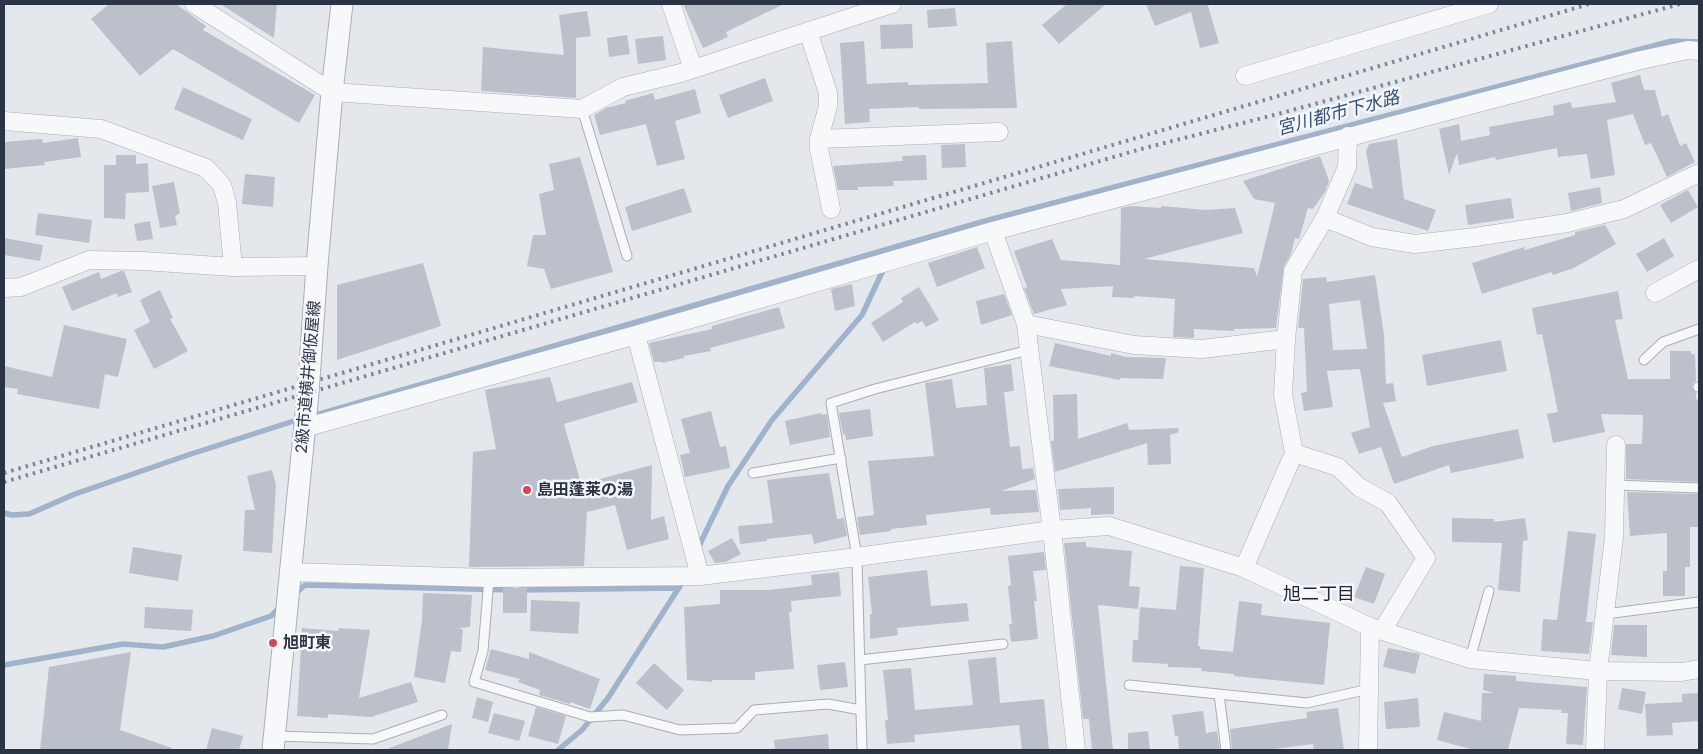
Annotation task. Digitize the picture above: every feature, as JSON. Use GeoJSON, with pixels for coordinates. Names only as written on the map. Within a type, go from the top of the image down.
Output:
{"type":"FeatureCollection","features":[{"type":"Feature","properties":{"kind":"street"},"geometry":{"type":"LineString","coordinates":[[194,4],[332,92],[582,109],[623,87],[693,69],[892,4]]}},
{"type":"Feature","properties":{"kind":"street","name":"2級市道横井御仮屋線"},"geometry":{"type":"LineString","coordinates":[[274,743],[304,428],[332,92],[342,4]]}},
{"type":"Feature","properties":{"kind":"street"},"geometry":{"type":"LineString","coordinates":[[671,4],[693,69]]}},
{"type":"Feature","properties":{"kind":"street"},"geometry":{"type":"LineString","coordinates":[[1245,76],[1439,10],[1489,4]]}},
{"type":"Feature","properties":{"kind":"street"},"geometry":{"type":"LineString","coordinates":[[808,31],[828,93],[828,106],[819,139],[819,149],[831,209]]}},
{"type":"Feature","properties":{"kind":"street"},"geometry":{"type":"LineString","coordinates":[[304,428],[636,335],[993,231],[1641,60],[1688,50],[1699,52]]}},
{"type":"Feature","properties":{"kind":"street"},"geometry":{"type":"LineString","coordinates":[[4,120],[100,129],[206,168],[222,185],[227,203],[233,267]]}},
{"type":"Feature","properties":{"kind":"street"},"geometry":{"type":"LineString","coordinates":[[819,139],[1000,132]]}},
{"type":"Feature","properties":{"kind":"street"},"geometry":{"type":"LineString","coordinates":[[1244,568],[1294,453],[1284,395],[1286,339],[1292,271],[1325,218],[1347,167],[1348,136]]}},
{"type":"Feature","properties":{"kind":"street"},"geometry":{"type":"LineString","coordinates":[[1325,218],[1372,237],[1415,244],[1475,237],[1567,223],[1624,209],[1699,173]]}},
{"type":"Feature","properties":{"kind":"street"},"geometry":{"type":"LineString","coordinates":[[993,231],[1026,324],[1052,530],[1076,750]]}},
{"type":"Feature","properties":{"kind":"street"},"geometry":{"type":"LineString","coordinates":[[4,288],[21,287],[89,260],[143,261],[233,267],[317,266]]}},
{"type":"Feature","properties":{"kind":"street"},"geometry":{"type":"LineString","coordinates":[[1655,293],[1699,269]]}},
{"type":"Feature","properties":{"kind":"street"},"geometry":{"type":"LineString","coordinates":[[1026,324],[1134,345],[1202,349],[1286,339]]}},
{"type":"Feature","properties":{"kind":"street"},"geometry":{"type":"LineString","coordinates":[[636,335],[700,576]]}},
{"type":"Feature","properties":{"kind":"street"},"geometry":{"type":"LineString","coordinates":[[1595,750],[1598,671],[1614,537],[1616,445]]}},
{"type":"Feature","properties":{"kind":"street"},"geometry":{"type":"LineString","coordinates":[[1294,453],[1338,467],[1359,487],[1388,503],[1426,558],[1376,629],[1369,689],[1368,750]]}},
{"type":"Feature","properties":{"kind":"street"},"geometry":{"type":"LineString","coordinates":[[290,572],[489,578],[700,576],[858,557],[1052,530],[1109,526],[1244,568],[1376,629],[1470,659],[1598,671],[1682,672],[1699,669]]}},
{"type":"Feature","properties":{"kind":"lane"},"geometry":{"type":"LineString","coordinates":[[582,109],[627,256]]}},
{"type":"Feature","properties":{"kind":"lane"},"geometry":{"type":"LineString","coordinates":[[1644,360],[1663,342],[1699,330]]}},
{"type":"Feature","properties":{"kind":"lane"},"geometry":{"type":"LineString","coordinates":[[862,750],[858,557],[831,403],[875,389],[1029,350]]}},
{"type":"Feature","properties":{"kind":"lane"},"geometry":{"type":"LineString","coordinates":[[753,473],[841,458]]}},
{"type":"Feature","properties":{"kind":"lane"},"geometry":{"type":"LineString","coordinates":[[1614,485],[1699,488]]}},
{"type":"Feature","properties":{"kind":"lane"},"geometry":{"type":"LineString","coordinates":[[489,578],[483,651],[474,682],[590,716],[623,715],[680,730],[737,728],[754,710],[828,704],[861,710]]}},
{"type":"Feature","properties":{"kind":"lane"},"geometry":{"type":"LineString","coordinates":[[1470,659],[1489,591]]}},
{"type":"Feature","properties":{"kind":"lane"},"geometry":{"type":"LineString","coordinates":[[1605,614],[1699,602]]}},
{"type":"Feature","properties":{"kind":"lane"},"geometry":{"type":"LineString","coordinates":[[860,660],[1003,644]]}},
{"type":"Feature","properties":{"kind":"lane"},"geometry":{"type":"LineString","coordinates":[[1129,685],[1307,703],[1369,689]]}},
{"type":"Feature","properties":{"kind":"lane"},"geometry":{"type":"LineString","coordinates":[[1219,694],[1226,750]]}},
{"type":"Feature","properties":{"kind":"lane"},"geometry":{"type":"LineString","coordinates":[[274,743],[373,739],[442,714]]}},
{"type":"Feature","properties":{"kind":"building"},"geometry":{"type":"Polygon","coordinates":[[[109,4],[176,4],[206,26],[203,30],[315,95],[299,123],[173,49],[140,76],[91,19],[109,4]]]}},
{"type":"Feature","properties":{"kind":"building"},"geometry":{"type":"Polygon","coordinates":[[[220,4],[277,4],[274,38],[220,4]]]}},
{"type":"Feature","properties":{"kind":"building"},"geometry":{"type":"Polygon","coordinates":[[[683,4],[784,4],[726,32],[728,37],[703,48],[683,4]]]}},
{"type":"Feature","properties":{"kind":"building"},"geometry":{"type":"Polygon","coordinates":[[[1067,4],[1106,4],[1059,44],[1042,25],[1067,4]]]}},
{"type":"Feature","properties":{"kind":"building"},"geometry":{"type":"Polygon","coordinates":[[[1146,4],[1209,4],[1219,43],[1200,48],[1191,12],[1155,26],[1146,4]]]}},
{"type":"Feature","properties":{"kind":"building"},"geometry":{"type":"Polygon","coordinates":[[[955,8],[957,26],[928,28],[927,10],[955,8]]]}},
{"type":"Feature","properties":{"kind":"building"},"geometry":{"type":"Polygon","coordinates":[[[587,11],[591,36],[576,38],[576,98],[481,91],[483,47],[564,55],[559,15],[587,11]]]}},
{"type":"Feature","properties":{"kind":"building"},"geometry":{"type":"Polygon","coordinates":[[[912,24],[913,48],[881,49],[880,25],[912,24]]]}},
{"type":"Feature","properties":{"kind":"building"},"geometry":{"type":"Polygon","coordinates":[[[627,35],[630,54],[609,57],[607,38],[627,35]]]}},
{"type":"Feature","properties":{"kind":"building"},"geometry":{"type":"Polygon","coordinates":[[[663,36],[666,60],[638,64],[635,39],[663,36]]]}},
{"type":"Feature","properties":{"kind":"building"},"geometry":{"type":"Polygon","coordinates":[[[864,41],[867,84],[908,82],[908,85],[988,83],[986,43],[1012,41],[1017,108],[919,109],[918,107],[869,109],[870,122],[845,124],[840,43],[864,41]]]}},
{"type":"Feature","properties":{"kind":"building"},"geometry":{"type":"Polygon","coordinates":[[[1640,75],[1644,90],[1655,90],[1662,117],[1668,114],[1680,146],[1686,143],[1695,162],[1667,177],[1651,143],[1645,145],[1633,114],[1607,120],[1615,175],[1591,179],[1587,154],[1558,157],[1557,148],[1496,160],[1495,157],[1459,165],[1457,153],[1449,175],[1439,129],[1459,124],[1461,141],[1490,135],[1489,127],[1554,115],[1553,106],[1571,102],[1572,108],[1616,102],[1611,83],[1640,75]]]}},
{"type":"Feature","properties":{"kind":"building"},"geometry":{"type":"Polygon","coordinates":[[[765,78],[773,101],[728,118],[719,95],[765,78]]]}},
{"type":"Feature","properties":{"kind":"building"},"geometry":{"type":"Polygon","coordinates":[[[183,87],[252,119],[243,140],[174,109],[183,87]]]}},
{"type":"Feature","properties":{"kind":"building"},"geometry":{"type":"Polygon","coordinates":[[[695,89],[701,113],[675,121],[685,159],[657,166],[646,124],[600,135],[594,115],[606,108],[653,93],[655,100],[695,89]]]}},
{"type":"Feature","properties":{"kind":"building"},"geometry":{"type":"Polygon","coordinates":[[[78,138],[81,157],[44,162],[45,165],[4,169],[4,142],[42,139],[43,143],[78,138]]]}},
{"type":"Feature","properties":{"kind":"building"},"geometry":{"type":"Polygon","coordinates":[[[1397,139],[1404,199],[1436,210],[1428,231],[1347,204],[1355,183],[1373,189],[1366,152],[1369,144],[1397,139]]]}},
{"type":"Feature","properties":{"kind":"building"},"geometry":{"type":"Polygon","coordinates":[[[965,144],[966,167],[942,168],[941,145],[965,144]]]}},
{"type":"Feature","properties":{"kind":"building"},"geometry":{"type":"Polygon","coordinates":[[[116,155],[136,155],[136,164],[148,163],[149,192],[126,193],[125,219],[104,218],[104,165],[116,165],[116,155]]]}},
{"type":"Feature","properties":{"kind":"building"},"geometry":{"type":"Polygon","coordinates":[[[926,155],[927,180],[893,181],[894,186],[858,187],[858,190],[838,190],[833,166],[903,161],[902,156],[926,155]]]}},
{"type":"Feature","properties":{"kind":"building"},"geometry":{"type":"Polygon","coordinates":[[[1320,156],[1329,181],[1325,192],[1313,209],[1308,208],[1299,239],[1295,238],[1291,254],[1284,266],[1276,328],[1234,329],[1234,331],[1194,329],[1194,338],[1173,337],[1175,299],[1134,296],[1134,298],[1112,297],[1113,286],[1061,289],[1067,305],[1034,314],[1024,288],[1027,287],[1014,251],[1052,239],[1061,260],[1120,265],[1121,208],[1131,206],[1161,208],[1161,206],[1206,210],[1235,208],[1243,233],[1144,259],[1254,268],[1257,277],[1275,203],[1254,199],[1243,181],[1320,156]]]}},
{"type":"Feature","properties":{"kind":"building"},"geometry":{"type":"Polygon","coordinates":[[[580,157],[613,272],[551,289],[544,269],[527,266],[533,235],[546,235],[539,194],[554,190],[549,164],[580,157]]]}},
{"type":"Feature","properties":{"kind":"building"},"geometry":{"type":"Polygon","coordinates":[[[245,174],[275,177],[273,207],[242,204],[245,174]]]}},
{"type":"Feature","properties":{"kind":"building"},"geometry":{"type":"Polygon","coordinates":[[[174,182],[180,213],[175,216],[177,225],[160,228],[152,186],[174,182]]]}},
{"type":"Feature","properties":{"kind":"building"},"geometry":{"type":"Polygon","coordinates":[[[1600,187],[1602,203],[1571,211],[1568,193],[1600,187]]]}},
{"type":"Feature","properties":{"kind":"building"},"geometry":{"type":"Polygon","coordinates":[[[684,188],[692,212],[632,231],[625,207],[684,188]]]}},
{"type":"Feature","properties":{"kind":"building"},"geometry":{"type":"Polygon","coordinates":[[[1688,190],[1698,207],[1671,223],[1660,205],[1688,190]]]}},
{"type":"Feature","properties":{"kind":"building"},"geometry":{"type":"Polygon","coordinates":[[[1511,198],[1514,218],[1468,225],[1465,205],[1511,198]]]}},
{"type":"Feature","properties":{"kind":"building"},"geometry":{"type":"Polygon","coordinates":[[[38,213],[92,220],[89,243],[35,235],[38,213]]]}},
{"type":"Feature","properties":{"kind":"building"},"geometry":{"type":"Polygon","coordinates":[[[150,221],[153,239],[137,241],[134,224],[150,221]]]}},
{"type":"Feature","properties":{"kind":"building"},"geometry":{"type":"Polygon","coordinates":[[[1605,225],[1616,244],[1574,268],[1553,275],[1552,272],[1482,294],[1472,263],[1524,247],[1525,250],[1575,235],[1575,232],[1605,225]]]}},
{"type":"Feature","properties":{"kind":"building"},"geometry":{"type":"Polygon","coordinates":[[[4,238],[43,245],[40,261],[4,255],[4,238]]]}},
{"type":"Feature","properties":{"kind":"building"},"geometry":{"type":"Polygon","coordinates":[[[1664,238],[1674,256],[1647,272],[1636,254],[1664,238]]]}},
{"type":"Feature","properties":{"kind":"building"},"geometry":{"type":"Polygon","coordinates":[[[977,247],[985,268],[937,287],[928,263],[977,247]]]}},
{"type":"Feature","properties":{"kind":"building"},"geometry":{"type":"Polygon","coordinates":[[[423,263],[441,326],[337,360],[337,285],[423,263]]]}},
{"type":"Feature","properties":{"kind":"building"},"geometry":{"type":"Polygon","coordinates":[[[124,271],[132,292],[118,297],[117,293],[72,311],[62,287],[99,272],[101,279],[124,271]]]}},
{"type":"Feature","properties":{"kind":"building"},"geometry":{"type":"Polygon","coordinates":[[[1375,275],[1384,335],[1386,384],[1393,383],[1396,401],[1383,403],[1402,457],[1433,446],[1518,429],[1524,458],[1451,473],[1449,465],[1394,484],[1381,447],[1359,454],[1351,433],[1370,427],[1360,369],[1327,371],[1333,407],[1304,411],[1301,393],[1307,392],[1304,328],[1298,328],[1303,279],[1326,277],[1327,282],[1375,275]],[[1360,300],[1329,304],[1333,350],[1367,349],[1360,300]]]}},
{"type":"Feature","properties":{"kind":"building"},"geometry":{"type":"Polygon","coordinates":[[[852,284],[855,306],[835,311],[831,289],[852,284]]]}},
{"type":"Feature","properties":{"kind":"building"},"geometry":{"type":"Polygon","coordinates":[[[919,287],[939,320],[926,327],[922,321],[916,324],[915,322],[883,342],[871,323],[903,302],[901,298],[919,287]]]}},
{"type":"Feature","properties":{"kind":"building"},"geometry":{"type":"Polygon","coordinates":[[[160,290],[173,318],[170,319],[188,351],[154,369],[134,330],[150,322],[140,300],[160,290]]]}},
{"type":"Feature","properties":{"kind":"building"},"geometry":{"type":"Polygon","coordinates":[[[1618,291],[1623,319],[1615,320],[1628,379],[1670,379],[1670,351],[1691,351],[1691,354],[1695,354],[1696,381],[1692,387],[1696,393],[1696,400],[1699,399],[1699,482],[1626,479],[1626,444],[1642,444],[1643,415],[1601,414],[1605,432],[1553,443],[1547,414],[1558,412],[1542,334],[1537,335],[1532,308],[1618,291]]]}},
{"type":"Feature","properties":{"kind":"building"},"geometry":{"type":"Polygon","coordinates":[[[1004,294],[1012,315],[981,325],[976,301],[1004,294]]]}},
{"type":"Feature","properties":{"kind":"building"},"geometry":{"type":"Polygon","coordinates":[[[779,307],[785,328],[710,348],[711,351],[684,356],[684,358],[662,363],[654,362],[649,343],[712,329],[712,326],[779,307]]]}},
{"type":"Feature","properties":{"kind":"building"},"geometry":{"type":"Polygon","coordinates":[[[64,325],[127,339],[118,377],[105,374],[99,409],[17,394],[18,389],[4,387],[4,366],[52,377],[64,325]]]}},
{"type":"Feature","properties":{"kind":"building"},"geometry":{"type":"Polygon","coordinates":[[[1501,340],[1507,371],[1427,386],[1422,355],[1501,340]]]}},
{"type":"Feature","properties":{"kind":"building"},"geometry":{"type":"Polygon","coordinates":[[[1055,343],[1111,356],[1111,353],[1125,357],[1166,358],[1163,379],[1120,378],[1120,380],[1049,366],[1055,343]]]}},
{"type":"Feature","properties":{"kind":"building"},"geometry":{"type":"Polygon","coordinates":[[[1011,364],[1014,391],[1004,392],[1010,447],[1020,446],[1022,469],[1033,468],[1035,479],[1001,491],[1036,490],[1039,512],[991,515],[990,508],[926,515],[927,525],[860,535],[857,517],[874,515],[868,461],[934,456],[925,383],[952,379],[956,408],[987,405],[984,368],[1011,364]]]}},
{"type":"Feature","properties":{"kind":"building","name":"島田蓬莱の湯"},"geometry":{"type":"Polygon","coordinates":[[[550,377],[557,402],[632,382],[638,402],[564,424],[581,484],[652,465],[651,520],[664,516],[669,539],[627,550],[615,505],[587,512],[584,566],[469,567],[473,452],[496,449],[485,390],[550,377]]]}},
{"type":"Feature","properties":{"kind":"building"},"geometry":{"type":"Polygon","coordinates":[[[1077,394],[1078,439],[1127,423],[1129,430],[1178,428],[1179,432],[1170,435],[1171,464],[1148,465],[1147,443],[1055,472],[1051,441],[1054,441],[1053,395],[1077,394]]]}},
{"type":"Feature","properties":{"kind":"building"},"geometry":{"type":"Polygon","coordinates":[[[870,409],[873,436],[846,440],[845,434],[843,435],[839,413],[870,409]]]}},
{"type":"Feature","properties":{"kind":"building"},"geometry":{"type":"Polygon","coordinates":[[[711,411],[720,447],[726,446],[730,468],[685,477],[680,455],[690,453],[681,419],[711,411]]]}},
{"type":"Feature","properties":{"kind":"building"},"geometry":{"type":"Polygon","coordinates":[[[821,413],[822,415],[827,414],[830,437],[790,445],[785,421],[821,413]]]}},
{"type":"Feature","properties":{"kind":"building"},"geometry":{"type":"Polygon","coordinates":[[[272,470],[276,485],[272,553],[243,551],[245,510],[255,510],[247,476],[272,470]]]}},
{"type":"Feature","properties":{"kind":"building"},"geometry":{"type":"Polygon","coordinates":[[[829,473],[837,519],[844,518],[847,536],[814,544],[812,534],[740,544],[738,526],[773,523],[767,480],[829,473]]]}},
{"type":"Feature","properties":{"kind":"building"},"geometry":{"type":"Polygon","coordinates":[[[1114,487],[1114,514],[1091,515],[1091,508],[1060,510],[1058,489],[1114,487]]]}},
{"type":"Feature","properties":{"kind":"building"},"geometry":{"type":"Polygon","coordinates":[[[1627,492],[1699,494],[1699,527],[1690,527],[1690,567],[1685,567],[1685,596],[1663,596],[1663,571],[1667,571],[1667,533],[1630,536],[1627,492]]]}},
{"type":"Feature","properties":{"kind":"building"},"geometry":{"type":"Polygon","coordinates":[[[1452,518],[1494,519],[1494,522],[1525,518],[1528,540],[1523,541],[1520,592],[1498,590],[1502,543],[1452,542],[1452,518]]]}},
{"type":"Feature","properties":{"kind":"building"},"geometry":{"type":"Polygon","coordinates":[[[1568,531],[1596,534],[1586,622],[1593,622],[1589,654],[1541,651],[1543,619],[1557,620],[1568,531]]]}},
{"type":"Feature","properties":{"kind":"building"},"geometry":{"type":"Polygon","coordinates":[[[732,538],[741,554],[726,562],[715,563],[708,551],[732,538]]]}},
{"type":"Feature","properties":{"kind":"building"},"geometry":{"type":"Polygon","coordinates":[[[1086,542],[1086,547],[1132,551],[1129,586],[1140,587],[1138,609],[1098,605],[1113,750],[1092,750],[1089,719],[1083,719],[1064,543],[1086,542]]]}},
{"type":"Feature","properties":{"kind":"building"},"geometry":{"type":"Polygon","coordinates":[[[133,547],[182,555],[178,581],[129,573],[133,547]]]}},
{"type":"Feature","properties":{"kind":"building"},"geometry":{"type":"Polygon","coordinates":[[[1044,552],[1046,570],[1033,571],[1037,601],[1034,601],[1038,639],[1011,642],[1009,624],[1012,624],[1008,586],[1011,585],[1008,556],[1044,552]]]}},
{"type":"Feature","properties":{"kind":"building"},"geometry":{"type":"Polygon","coordinates":[[[1180,566],[1204,568],[1198,646],[1200,646],[1200,649],[1233,652],[1239,601],[1262,604],[1261,615],[1330,623],[1324,685],[1234,676],[1234,674],[1201,671],[1202,668],[1168,667],[1168,664],[1132,662],[1133,640],[1138,640],[1140,607],[1176,610],[1180,566]]]}},
{"type":"Feature","properties":{"kind":"building"},"geometry":{"type":"Polygon","coordinates":[[[1366,567],[1385,574],[1374,604],[1354,597],[1366,567]]]}},
{"type":"Feature","properties":{"kind":"building"},"geometry":{"type":"Polygon","coordinates":[[[927,570],[931,606],[967,603],[969,621],[897,628],[898,635],[870,639],[870,614],[872,614],[868,577],[927,570]]]}},
{"type":"Feature","properties":{"kind":"building"},"geometry":{"type":"Polygon","coordinates":[[[839,572],[841,596],[791,601],[792,612],[789,612],[794,669],[755,672],[755,680],[712,680],[712,682],[687,680],[684,607],[720,604],[720,590],[769,590],[812,585],[811,575],[839,572]]]}},
{"type":"Feature","properties":{"kind":"building"},"geometry":{"type":"Polygon","coordinates":[[[503,588],[527,588],[527,613],[503,613],[503,588]]]}},
{"type":"Feature","properties":{"kind":"building"},"geometry":{"type":"Polygon","coordinates":[[[423,593],[472,595],[470,627],[459,628],[463,630],[461,652],[451,651],[445,683],[414,677],[422,620],[423,593]]]}},
{"type":"Feature","properties":{"kind":"building"},"geometry":{"type":"Polygon","coordinates":[[[531,600],[580,602],[578,634],[530,631],[531,600]]]}},
{"type":"Feature","properties":{"kind":"building"},"geometry":{"type":"Polygon","coordinates":[[[145,607],[193,610],[191,631],[144,628],[145,607]]]}},
{"type":"Feature","properties":{"kind":"building"},"geometry":{"type":"Polygon","coordinates":[[[1614,625],[1647,625],[1647,657],[1611,655],[1614,625]]]}},
{"type":"Feature","properties":{"kind":"building"},"geometry":{"type":"Polygon","coordinates":[[[302,628],[338,631],[339,628],[370,630],[359,698],[411,682],[418,702],[371,717],[328,714],[328,718],[297,716],[302,628]]]}},
{"type":"Feature","properties":{"kind":"building"},"geometry":{"type":"Polygon","coordinates":[[[1388,648],[1420,654],[1415,674],[1383,667],[1388,648]]]}},
{"type":"Feature","properties":{"kind":"building"},"geometry":{"type":"Polygon","coordinates":[[[491,649],[529,659],[529,652],[600,679],[590,709],[539,695],[540,690],[518,682],[520,679],[485,670],[491,649]]]}},
{"type":"Feature","properties":{"kind":"building"},"geometry":{"type":"Polygon","coordinates":[[[131,652],[120,730],[172,748],[171,750],[40,750],[49,667],[131,652]]]}},
{"type":"Feature","properties":{"kind":"building"},"geometry":{"type":"Polygon","coordinates":[[[996,657],[1000,703],[1044,699],[1049,750],[1022,750],[1019,725],[914,735],[915,742],[887,744],[885,720],[888,720],[883,670],[911,668],[915,710],[973,705],[968,660],[996,657]]]}},
{"type":"Feature","properties":{"kind":"building"},"geometry":{"type":"Polygon","coordinates":[[[845,662],[848,687],[820,690],[817,665],[845,662]]]}},
{"type":"Feature","properties":{"kind":"building"},"geometry":{"type":"Polygon","coordinates":[[[654,663],[684,690],[667,710],[636,683],[654,663]]]}},
{"type":"Feature","properties":{"kind":"building"},"geometry":{"type":"Polygon","coordinates":[[[1484,674],[1516,676],[1516,681],[1587,687],[1583,745],[1566,744],[1568,713],[1561,713],[1562,710],[1519,708],[1508,750],[1474,750],[1437,740],[1444,712],[1481,721],[1482,693],[1493,693],[1483,690],[1484,674]]]}},
{"type":"Feature","properties":{"kind":"building"},"geometry":{"type":"Polygon","coordinates":[[[1622,688],[1646,692],[1642,714],[1618,709],[1622,688]]]}},
{"type":"Feature","properties":{"kind":"building"},"geometry":{"type":"Polygon","coordinates":[[[1699,693],[1699,721],[1672,723],[1673,735],[1647,736],[1645,704],[1682,702],[1682,694],[1699,693]]]}},
{"type":"Feature","properties":{"kind":"building"},"geometry":{"type":"Polygon","coordinates":[[[477,697],[493,702],[488,722],[472,718],[477,697]]]}},
{"type":"Feature","properties":{"kind":"building"},"geometry":{"type":"Polygon","coordinates":[[[1418,698],[1420,727],[1386,729],[1384,702],[1418,698]]]}},
{"type":"Feature","properties":{"kind":"building"},"geometry":{"type":"Polygon","coordinates":[[[536,707],[566,716],[558,744],[528,736],[536,707]]]}},
{"type":"Feature","properties":{"kind":"building"},"geometry":{"type":"Polygon","coordinates":[[[1338,708],[1344,750],[1314,750],[1313,744],[1266,750],[1232,750],[1230,729],[1307,718],[1306,712],[1338,708]]]}},
{"type":"Feature","properties":{"kind":"building"},"geometry":{"type":"Polygon","coordinates":[[[1203,711],[1206,733],[1217,731],[1220,750],[1179,750],[1178,736],[1175,736],[1172,715],[1203,711]]]}},
{"type":"Feature","properties":{"kind":"building"},"geometry":{"type":"Polygon","coordinates":[[[494,713],[525,721],[519,741],[488,733],[494,713]]]}},
{"type":"Feature","properties":{"kind":"building"},"geometry":{"type":"Polygon","coordinates":[[[452,724],[448,750],[387,750],[387,749],[452,724]]]}},
{"type":"Feature","properties":{"kind":"building"},"geometry":{"type":"Polygon","coordinates":[[[212,728],[243,736],[239,750],[206,750],[212,728]]]}},
{"type":"Feature","properties":{"kind":"building"},"geometry":{"type":"Polygon","coordinates":[[[1148,731],[1150,750],[1128,750],[1128,733],[1148,731]]]}},
{"type":"Feature","properties":{"kind":"building"},"geometry":{"type":"Polygon","coordinates":[[[828,734],[829,750],[775,750],[774,740],[828,734]]]}},
{"type":"Feature","properties":{"kind":"waterway","name":"宮川都市下水路"},"geometry":{"type":"LineString","coordinates":[[309,417],[985,221],[1672,41],[1699,42]]}},
{"type":"Feature","properties":{"kind":"waterway"},"geometry":{"type":"LineString","coordinates":[[698,548],[728,486],[772,420],[862,315],[885,266]]}},
{"type":"Feature","properties":{"kind":"waterway"},"geometry":{"type":"LineString","coordinates":[[4,513],[12,515],[29,514],[75,494],[300,419]]}},
{"type":"Feature","properties":{"kind":"waterway"},"geometry":{"type":"LineString","coordinates":[[294,595],[305,585],[511,590]]}},
{"type":"Feature","properties":{"kind":"waterway"},"geometry":{"type":"LineString","coordinates":[[558,750],[582,730],[608,698],[680,586]]}},
{"type":"Feature","properties":{"kind":"waterway"},"geometry":{"type":"LineString","coordinates":[[520,590],[679,588]]}},
{"type":"Feature","properties":{"kind":"waterway"},"geometry":{"type":"LineString","coordinates":[[4,665],[123,644],[163,647],[213,636],[271,616],[281,606]]}},
{"type":"Feature","properties":{"kind":"railway"},"geometry":{"type":"LineString","coordinates":[[4,473],[1589,4]]}},
{"type":"Feature","properties":{"kind":"railway"},"geometry":{"type":"LineString","coordinates":[[4,482],[1141,149],[1278,114],[1680,4]]}},
{"type":"Feature","properties":{"kind":"place","name":"島田蓬莱の湯"},"geometry":{"type":"Point","coordinates":[527,490]}},
{"type":"Feature","properties":{"kind":"place","name":"旭町東"},"geometry":{"type":"Point","coordinates":[273,643]}},
{"type":"Feature","properties":{"kind":"district","name":"旭二丁目"},"geometry":{"type":"Point","coordinates":[1319,594]}}]}
